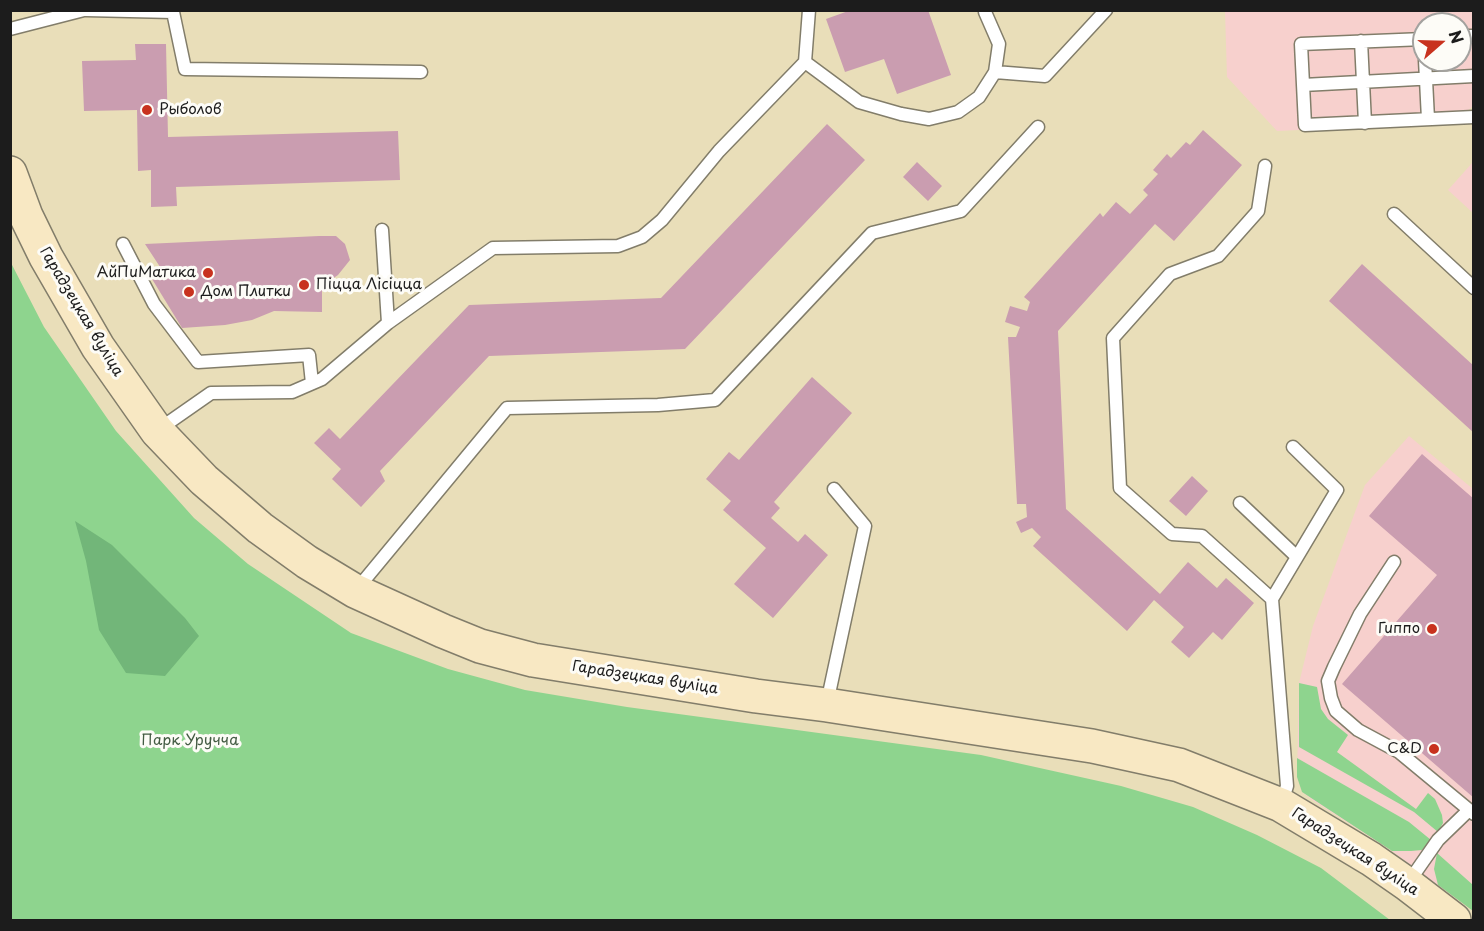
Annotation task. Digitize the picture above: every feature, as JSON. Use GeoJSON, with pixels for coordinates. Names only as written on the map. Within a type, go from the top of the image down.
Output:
{"type":"FeatureCollection","features":[{"type":"Feature","properties":{"kind":"street","name":"Гарадзецкая вуліца"},"geometry":{"type":"LineString","coordinates":[[10,173],[26,216],[52,267],[98,347],[157,431],[204,480],[260,528],[307,562],[355,591],[480,646],[533,660],[1092,746],[1179,765],[1281,805],[1329,832],[1407,884],[1454,921]]}},
{"type":"Feature","properties":{"kind":"lane"},"geometry":{"type":"LineString","coordinates":[[157,431],[210,393],[292,392],[322,379],[388,323],[493,248],[618,246],[642,237],[662,220],[719,151],[805,62],[809,10]]}},
{"type":"Feature","properties":{"kind":"lane"},"geometry":{"type":"LineString","coordinates":[[995,72],[1045,76],[1106,10]]}},
{"type":"Feature","properties":{"kind":"lane"},"geometry":{"type":"LineString","coordinates":[[10,29],[79,11],[173,12],[185,69],[421,72]]}},
{"type":"Feature","properties":{"kind":"lane"},"geometry":{"type":"LineString","coordinates":[[805,62],[859,102],[929,119],[958,112],[979,97],[995,72],[999,44],[985,12]]}},
{"type":"Feature","properties":{"kind":"lane"},"geometry":{"type":"LineString","coordinates":[[1412,39],[1301,44],[1305,126],[1473,117]]}},
{"type":"Feature","properties":{"kind":"lane"},"geometry":{"type":"LineString","coordinates":[[1361,41],[1365,123]]}},
{"type":"Feature","properties":{"kind":"lane"},"geometry":{"type":"LineString","coordinates":[[1426,72],[1428,119]]}},
{"type":"Feature","properties":{"kind":"lane"},"geometry":{"type":"LineString","coordinates":[[1303,85],[1473,76]]}},
{"type":"Feature","properties":{"kind":"lane"},"geometry":{"type":"LineString","coordinates":[[355,591],[507,408],[658,405],[715,400],[872,233],[961,211],[1038,127]]}},
{"type":"Feature","properties":{"kind":"lane"},"geometry":{"type":"LineString","coordinates":[[1265,166],[1258,211],[1218,256],[1170,274],[1113,338],[1120,488],[1172,534],[1202,536],[1272,599]]}},
{"type":"Feature","properties":{"kind":"lane"},"geometry":{"type":"LineString","coordinates":[[1394,214],[1473,288]]}},
{"type":"Feature","properties":{"kind":"lane"},"geometry":{"type":"LineString","coordinates":[[382,230],[388,323]]}},
{"type":"Feature","properties":{"kind":"lane"},"geometry":{"type":"LineString","coordinates":[[123,244],[154,304],[198,362],[309,355],[312,383]]}},
{"type":"Feature","properties":{"kind":"lane"},"geometry":{"type":"LineString","coordinates":[[1281,805],[1287,786],[1272,599],[1337,490],[1293,447]]}},
{"type":"Feature","properties":{"kind":"lane"},"geometry":{"type":"LineString","coordinates":[[827,705],[865,526],[834,489]]}},
{"type":"Feature","properties":{"kind":"lane"},"geometry":{"type":"LineString","coordinates":[[1239,503],[1297,557]]}},
{"type":"Feature","properties":{"kind":"lane"},"geometry":{"type":"LineString","coordinates":[[1394,562],[1360,614],[1328,681],[1336,711],[1358,730],[1399,752],[1471,812],[1438,840],[1407,884]]}},
{"type":"Feature","properties":{"kind":"shaded area"},"geometry":{"type":"Polygon","coordinates":[[[1225,11],[1473,11],[1473,106],[1454,123],[1277,131],[1227,77],[1225,11]]]}},
{"type":"Feature","properties":{"kind":"shaded area"},"geometry":{"type":"Polygon","coordinates":[[[1473,162],[1473,213],[1448,190],[1473,162]]]}},
{"type":"Feature","properties":{"kind":"shaded area"},"geometry":{"type":"Polygon","coordinates":[[[1409,436],[1473,489],[1473,911],[1392,851],[1312,800],[1302,792],[1297,777],[1299,683],[1313,626],[1365,485],[1409,436]]]}},
{"type":"Feature","properties":{"kind":"green space","name":"Парк Уручча"},"geometry":{"type":"Polygon","coordinates":[[[10,261],[44,327],[116,431],[194,518],[248,564],[351,633],[448,669],[525,690],[627,707],[981,755],[1121,786],[1193,807],[1257,835],[1321,868],[1390,920],[11,920],[10,261]]]}},
{"type":"Feature","properties":{"kind":"green space"},"geometry":{"type":"Polygon","coordinates":[[[75,521],[112,545],[185,618],[199,636],[165,676],[126,673],[99,630],[86,561],[75,521]]]}},
{"type":"Feature","properties":{"kind":"green space"},"geometry":{"type":"Polygon","coordinates":[[[1299,683],[1317,687],[1321,709],[1328,719],[1348,735],[1337,752],[1416,809],[1428,793],[1435,799],[1443,823],[1438,832],[1414,812],[1299,747],[1299,683]]]}},
{"type":"Feature","properties":{"kind":"green space"},"geometry":{"type":"Polygon","coordinates":[[[1297,758],[1409,822],[1431,840],[1422,850],[1392,851],[1302,792],[1297,777],[1297,758]]]}},
{"type":"Feature","properties":{"kind":"green space"},"geometry":{"type":"Polygon","coordinates":[[[1437,853],[1473,885],[1473,911],[1438,885],[1434,869],[1437,853]]]}},
{"type":"Feature","properties":{"kind":"building"},"geometry":{"type":"Polygon","coordinates":[[[851,10],[928,10],[951,75],[897,94],[884,59],[845,72],[826,19],[851,10]]]}},
{"type":"Feature","properties":{"kind":"building"},"geometry":{"type":"Polygon","coordinates":[[[135,44],[166,44],[168,137],[398,131],[400,180],[176,187],[177,206],[151,207],[151,170],[138,171],[137,110],[84,111],[82,61],[136,60],[135,44]]]}},
{"type":"Feature","properties":{"kind":"building"},"geometry":{"type":"Polygon","coordinates":[[[827,124],[865,160],[685,349],[489,356],[380,471],[385,481],[361,507],[332,479],[341,469],[314,443],[329,428],[340,439],[469,305],[661,298],[827,124]]]}},
{"type":"Feature","properties":{"kind":"building"},"geometry":{"type":"Polygon","coordinates":[[[1203,130],[1242,165],[1174,241],[1155,224],[1058,331],[1066,509],[1160,594],[1188,562],[1217,588],[1226,578],[1254,603],[1222,640],[1213,632],[1189,658],[1171,642],[1184,627],[1154,600],[1127,631],[1033,546],[1041,537],[1032,528],[1021,533],[1016,522],[1027,517],[1026,504],[1017,504],[1008,337],[1016,337],[1020,327],[1005,322],[1010,306],[1027,311],[1030,302],[1024,297],[1100,213],[1103,217],[1116,202],[1130,214],[1148,195],[1143,190],[1158,174],[1153,170],[1167,154],[1171,158],[1186,142],[1190,145],[1203,130]]]}},
{"type":"Feature","properties":{"kind":"building"},"geometry":{"type":"Polygon","coordinates":[[[917,162],[942,186],[928,201],[903,177],[917,162]]]}},
{"type":"Feature","properties":{"kind":"building"},"geometry":{"type":"Polygon","coordinates":[[[336,236],[345,244],[350,260],[338,275],[322,286],[322,312],[274,311],[252,320],[225,325],[182,328],[152,279],[164,273],[145,244],[336,236]]]}},
{"type":"Feature","properties":{"kind":"building"},"geometry":{"type":"Polygon","coordinates":[[[1362,264],[1474,366],[1474,433],[1329,301],[1362,264]]]}},
{"type":"Feature","properties":{"kind":"building"},"geometry":{"type":"Polygon","coordinates":[[[812,377],[852,413],[774,502],[780,508],[771,518],[798,542],[805,534],[828,555],[773,618],[734,584],[766,548],[723,510],[731,501],[706,479],[729,452],[739,460],[812,377]]]}},
{"type":"Feature","properties":{"kind":"building","name":"Гиппо"},"geometry":{"type":"Polygon","coordinates":[[[1422,454],[1474,499],[1474,798],[1342,684],[1437,575],[1369,516],[1422,454]]]}},
{"type":"Feature","properties":{"kind":"building"},"geometry":{"type":"Polygon","coordinates":[[[1192,476],[1208,491],[1186,516],[1169,501],[1192,476]]]}},
{"type":"Feature","properties":{"kind":"place","name":"Рыболов"},"geometry":{"type":"Point","coordinates":[147,110]}},
{"type":"Feature","properties":{"kind":"place","name":"АйПиМатика"},"geometry":{"type":"Point","coordinates":[208,273]}},
{"type":"Feature","properties":{"kind":"place","name":"Піцца Лісіцца"},"geometry":{"type":"Point","coordinates":[304,285]}},
{"type":"Feature","properties":{"kind":"place","name":"Дом Плитки"},"geometry":{"type":"Point","coordinates":[189,292]}},
{"type":"Feature","properties":{"kind":"place","name":"Гиппо"},"geometry":{"type":"Point","coordinates":[1432,629]}},
{"type":"Feature","properties":{"kind":"place","name":"C&D"},"geometry":{"type":"Point","coordinates":[1434,749]}}]}
